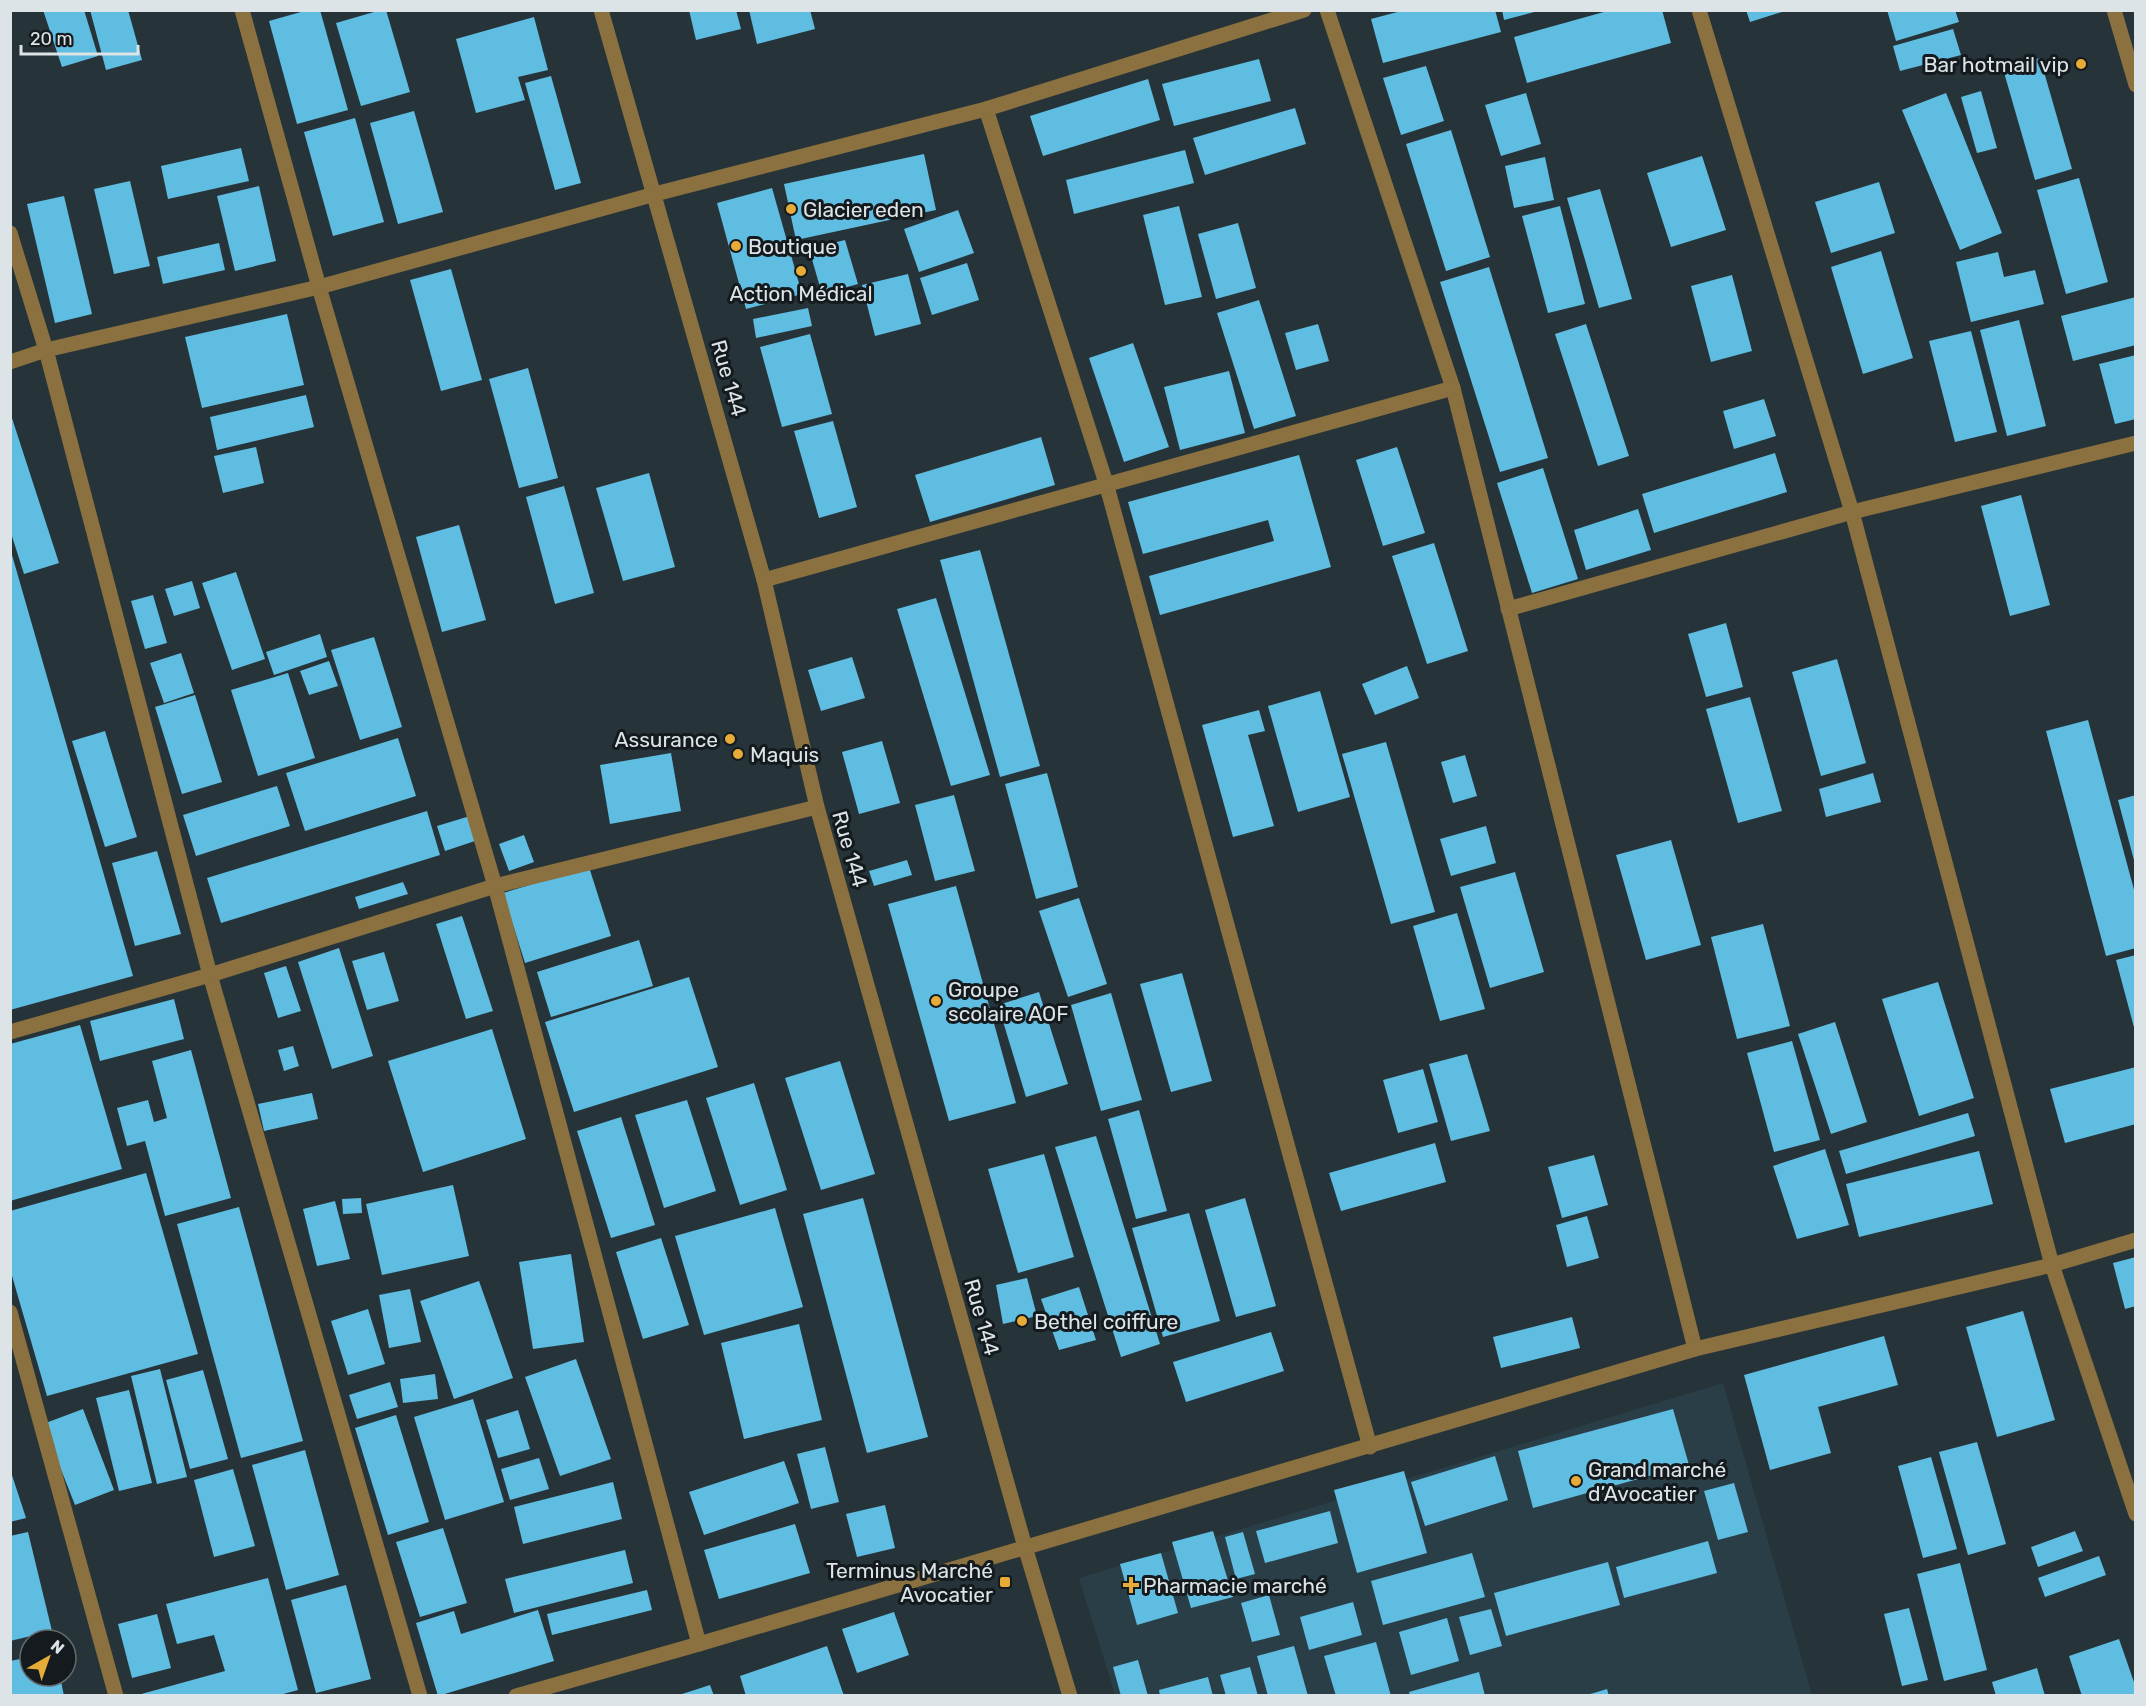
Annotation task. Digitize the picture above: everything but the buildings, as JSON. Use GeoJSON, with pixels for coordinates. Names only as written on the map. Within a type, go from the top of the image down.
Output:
{"type":"FeatureCollection","features":[{"type":"Feature","properties":{"kind":"street"},"geometry":{"type":"LineString","coordinates":[[242,10],[319,287],[495,886],[699,1644]]}},
{"type":"Feature","properties":{"kind":"street","name":"Rue 144"},"geometry":{"type":"LineString","coordinates":[[602,10],[764,580],[817,807],[1025,1547],[1070,1695]]}},
{"type":"Feature","properties":{"kind":"street"},"geometry":{"type":"LineString","coordinates":[[10,362],[46,350],[319,287],[655,194],[986,109],[1304,10]]}},
{"type":"Feature","properties":{"kind":"street"},"geometry":{"type":"LineString","coordinates":[[1328,10],[1453,388],[1695,1350]]}},
{"type":"Feature","properties":{"kind":"street"},"geometry":{"type":"LineString","coordinates":[[1699,10],[1852,512],[2052,1265],[2136,1514]]}},
{"type":"Feature","properties":{"kind":"street"},"geometry":{"type":"LineString","coordinates":[[2114,10],[2136,85]]}},
{"type":"Feature","properties":{"kind":"street"},"geometry":{"type":"LineString","coordinates":[[986,109],[1106,483],[1370,1447]]}},
{"type":"Feature","properties":{"kind":"street"},"geometry":{"type":"LineString","coordinates":[[10,233],[46,350],[210,975],[420,1695]]}},
{"type":"Feature","properties":{"kind":"street"},"geometry":{"type":"LineString","coordinates":[[764,580],[1453,388]]}},
{"type":"Feature","properties":{"kind":"street"},"geometry":{"type":"LineString","coordinates":[[1508,609],[1852,512],[2136,443]]}},
{"type":"Feature","properties":{"kind":"street"},"geometry":{"type":"LineString","coordinates":[[10,1032],[210,975],[495,886],[817,807]]}},
{"type":"Feature","properties":{"kind":"street"},"geometry":{"type":"LineString","coordinates":[[516,1695],[699,1644],[1695,1350],[2052,1265],[2136,1240]]}},
{"type":"Feature","properties":{"kind":"street"},"geometry":{"type":"LineString","coordinates":[[10,1312],[116,1695]]}},
{"type":"Feature","properties":{"kind":"shaded area","name":"Grand marché d’Avocatier"},"geometry":{"type":"Polygon","coordinates":[[[1723,1383],[1812,1695],[1115,1695],[1079,1578],[1723,1383]]]}},
{"type":"Feature","properties":{"kind":"place","name":"Bar hotmail vip"},"geometry":{"type":"Point","coordinates":[2081,64]}},
{"type":"Feature","properties":{"kind":"place","name":"Glacier eden"},"geometry":{"type":"Point","coordinates":[791,209]}},
{"type":"Feature","properties":{"kind":"place","name":"Boutique"},"geometry":{"type":"Point","coordinates":[736,246]}},
{"type":"Feature","properties":{"kind":"place","name":"Action Médical"},"geometry":{"type":"Point","coordinates":[801,271]}},
{"type":"Feature","properties":{"kind":"place","name":"Assurance"},"geometry":{"type":"Point","coordinates":[730,739]}},
{"type":"Feature","properties":{"kind":"place","name":"Maquis"},"geometry":{"type":"Point","coordinates":[738,754]}},
{"type":"Feature","properties":{"kind":"place","name":"Groupe scolaire AOF"},"geometry":{"type":"Point","coordinates":[936,1001]}},
{"type":"Feature","properties":{"kind":"place","name":"Bethel coiffure"},"geometry":{"type":"Point","coordinates":[1022,1321]}},
{"type":"Feature","properties":{"kind":"place","name":"Grand marché d’Avocatier"},"geometry":{"type":"Point","coordinates":[1576,1481]}},
{"type":"Feature","properties":{"kind":"place","name":"Terminus Marché Avocatier"},"geometry":{"type":"Point","coordinates":[1005,1582]}},
{"type":"Feature","properties":{"kind":"place","name":"Pharmacie marché"},"geometry":{"type":"Point","coordinates":[1131,1585]}}]}
